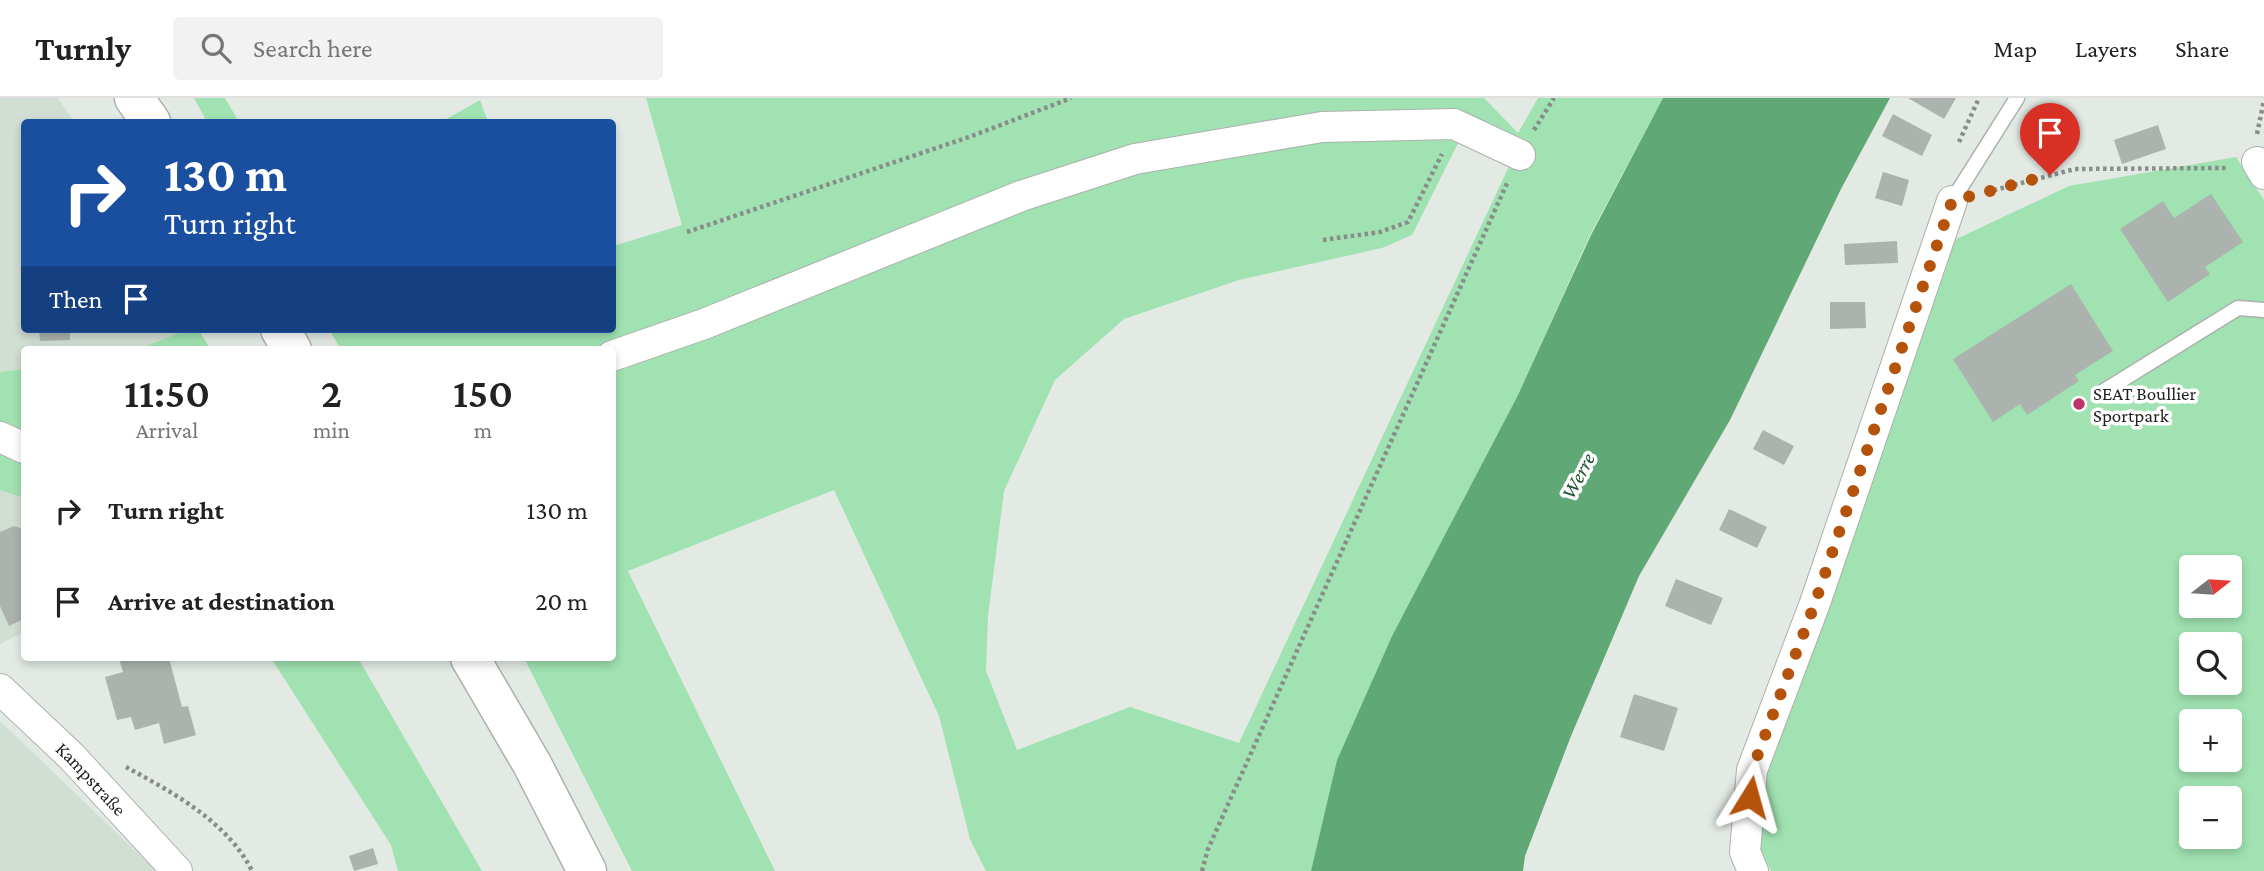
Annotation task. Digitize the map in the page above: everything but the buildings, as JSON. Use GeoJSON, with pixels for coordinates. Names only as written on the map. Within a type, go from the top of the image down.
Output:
{"type":"FeatureCollection","features":[{"type":"Feature","properties":{"kind":"highway"},"geometry":{"type":"LineString","coordinates":[[134,98],[149,119]]}},
{"type":"Feature","properties":{"kind":"highway"},"geometry":{"type":"LineString","coordinates":[[146,98],[158,119]]}},
{"type":"Feature","properties":{"kind":"highway"},"geometry":{"type":"LineString","coordinates":[[473,661],[532,764],[587,871]]}},
{"type":"Feature","properties":{"kind":"street"},"geometry":{"type":"LineString","coordinates":[[616,355],[704,324],[1021,196],[1135,159],[1322,127],[1454,124],[1520,155]]}},
{"type":"Feature","properties":{"kind":"street"},"geometry":{"type":"LineString","coordinates":[[1753,871],[1745,852],[1752,770],[1815,603],[1952,201]]}},
{"type":"Feature","properties":{"kind":"street"},"geometry":{"type":"LineString","coordinates":[[0,437],[21,447]]}},
{"type":"Feature","properties":{"kind":"street","name":"Kampstraße"},"geometry":{"type":"LineString","coordinates":[[0,689],[72,757],[177,871]]}},
{"type":"Feature","properties":{"kind":"lane"},"geometry":{"type":"LineString","coordinates":[[1952,201],[2017,98]]}},
{"type":"Feature","properties":{"kind":"lane"},"geometry":{"type":"LineString","coordinates":[[2104,391],[2238,308],[2264,310]]}},
{"type":"Feature","properties":{"kind":"path"},"geometry":{"type":"LineString","coordinates":[[687,232],[972,136],[1071,98]]}},
{"type":"Feature","properties":{"kind":"path"},"geometry":{"type":"LineString","coordinates":[[1323,240],[1380,232],[1408,222],[1431,182],[1454,124]]}},
{"type":"Feature","properties":{"kind":"path"},"geometry":{"type":"LineString","coordinates":[[1202,871],[1208,849],[1520,155]]}},
{"type":"Feature","properties":{"kind":"path"},"geometry":{"type":"LineString","coordinates":[[1952,201],[2075,169],[2260,168]]}},
{"type":"Feature","properties":{"kind":"path"},"geometry":{"type":"LineString","coordinates":[[72,757],[109,758],[158,784],[220,829],[252,871]]}},
{"type":"Feature","properties":{"kind":"shaded area"},"geometry":{"type":"Polygon","coordinates":[[[0,98],[58,98],[72,119],[21,119],[21,333],[179,333],[146,346],[21,346],[21,369],[0,372],[0,98]]]}},
{"type":"Feature","properties":{"kind":"shaded area"},"geometry":{"type":"Polygon","coordinates":[[[194,98],[225,98],[237,119],[205,119],[194,98]]]}},
{"type":"Feature","properties":{"kind":"shaded area"},"geometry":{"type":"Polygon","coordinates":[[[646,98],[1484,98],[1518,133],[1538,98],[1663,98],[1590,235],[1518,395],[1392,636],[1337,760],[1311,871],[986,871],[970,839],[939,716],[834,490],[628,571],[775,871],[632,871],[526,661],[616,661],[616,346],[339,346],[331,333],[616,333],[616,245],[682,225],[646,98]],[[1463,133],[1412,235],[1382,248],[1239,280],[1124,319],[1055,380],[1004,491],[988,616],[986,671],[1017,750],[1130,707],[1239,743],[1511,162],[1463,133]]]}},
{"type":"Feature","properties":{"kind":"shaded area"},"geometry":{"type":"Polygon","coordinates":[[[480,100],[487,119],[446,119],[480,100]]]}},
{"type":"Feature","properties":{"kind":"shaded area","name":"SEAT Boullier Sportpark"},"geometry":{"type":"Polygon","coordinates":[[[2236,157],[2264,200],[2264,871],[1771,871],[1760,848],[1765,771],[1950,242],[2069,186],[2236,157]]]}},
{"type":"Feature","properties":{"kind":"shaded area"},"geometry":{"type":"Polygon","coordinates":[[[179,333],[200,333],[209,346],[146,346],[179,333]]]}},
{"type":"Feature","properties":{"kind":"shaded area"},"geometry":{"type":"Polygon","coordinates":[[[21,369],[21,497],[0,490],[0,372],[21,369]]]}},
{"type":"Feature","properties":{"kind":"shaded area"},"geometry":{"type":"Polygon","coordinates":[[[0,490],[21,497],[21,634],[0,644],[0,490]]]}},
{"type":"Feature","properties":{"kind":"shaded area"},"geometry":{"type":"Polygon","coordinates":[[[273,661],[360,661],[482,871],[398,871],[391,845],[273,661]]]}},
{"type":"Feature","properties":{"kind":"shaded area"},"geometry":{"type":"Polygon","coordinates":[[[0,721],[148,863],[154,871],[0,871],[0,721]]]}},
{"type":"Feature","properties":{"kind":"water","name":"Werre"},"geometry":{"type":"Polygon","coordinates":[[[1663,98],[1890,98],[1841,189],[1730,420],[1639,576],[1571,736],[1525,856],[1523,871],[1311,871],[1337,760],[1392,636],[1518,395],[1591,235],[1663,98]]]}},
{"type":"Feature","properties":{"kind":"place","name":"SEAT Boullier Sportpark"},"geometry":{"type":"Point","coordinates":[2079,404]}},
{"type":"Feature","properties":{"kind":"route"},"geometry":{"type":"LineString","coordinates":[[1750,797],[1752,770],[1815,603],[1952,201],[2050,175]]}}]}
